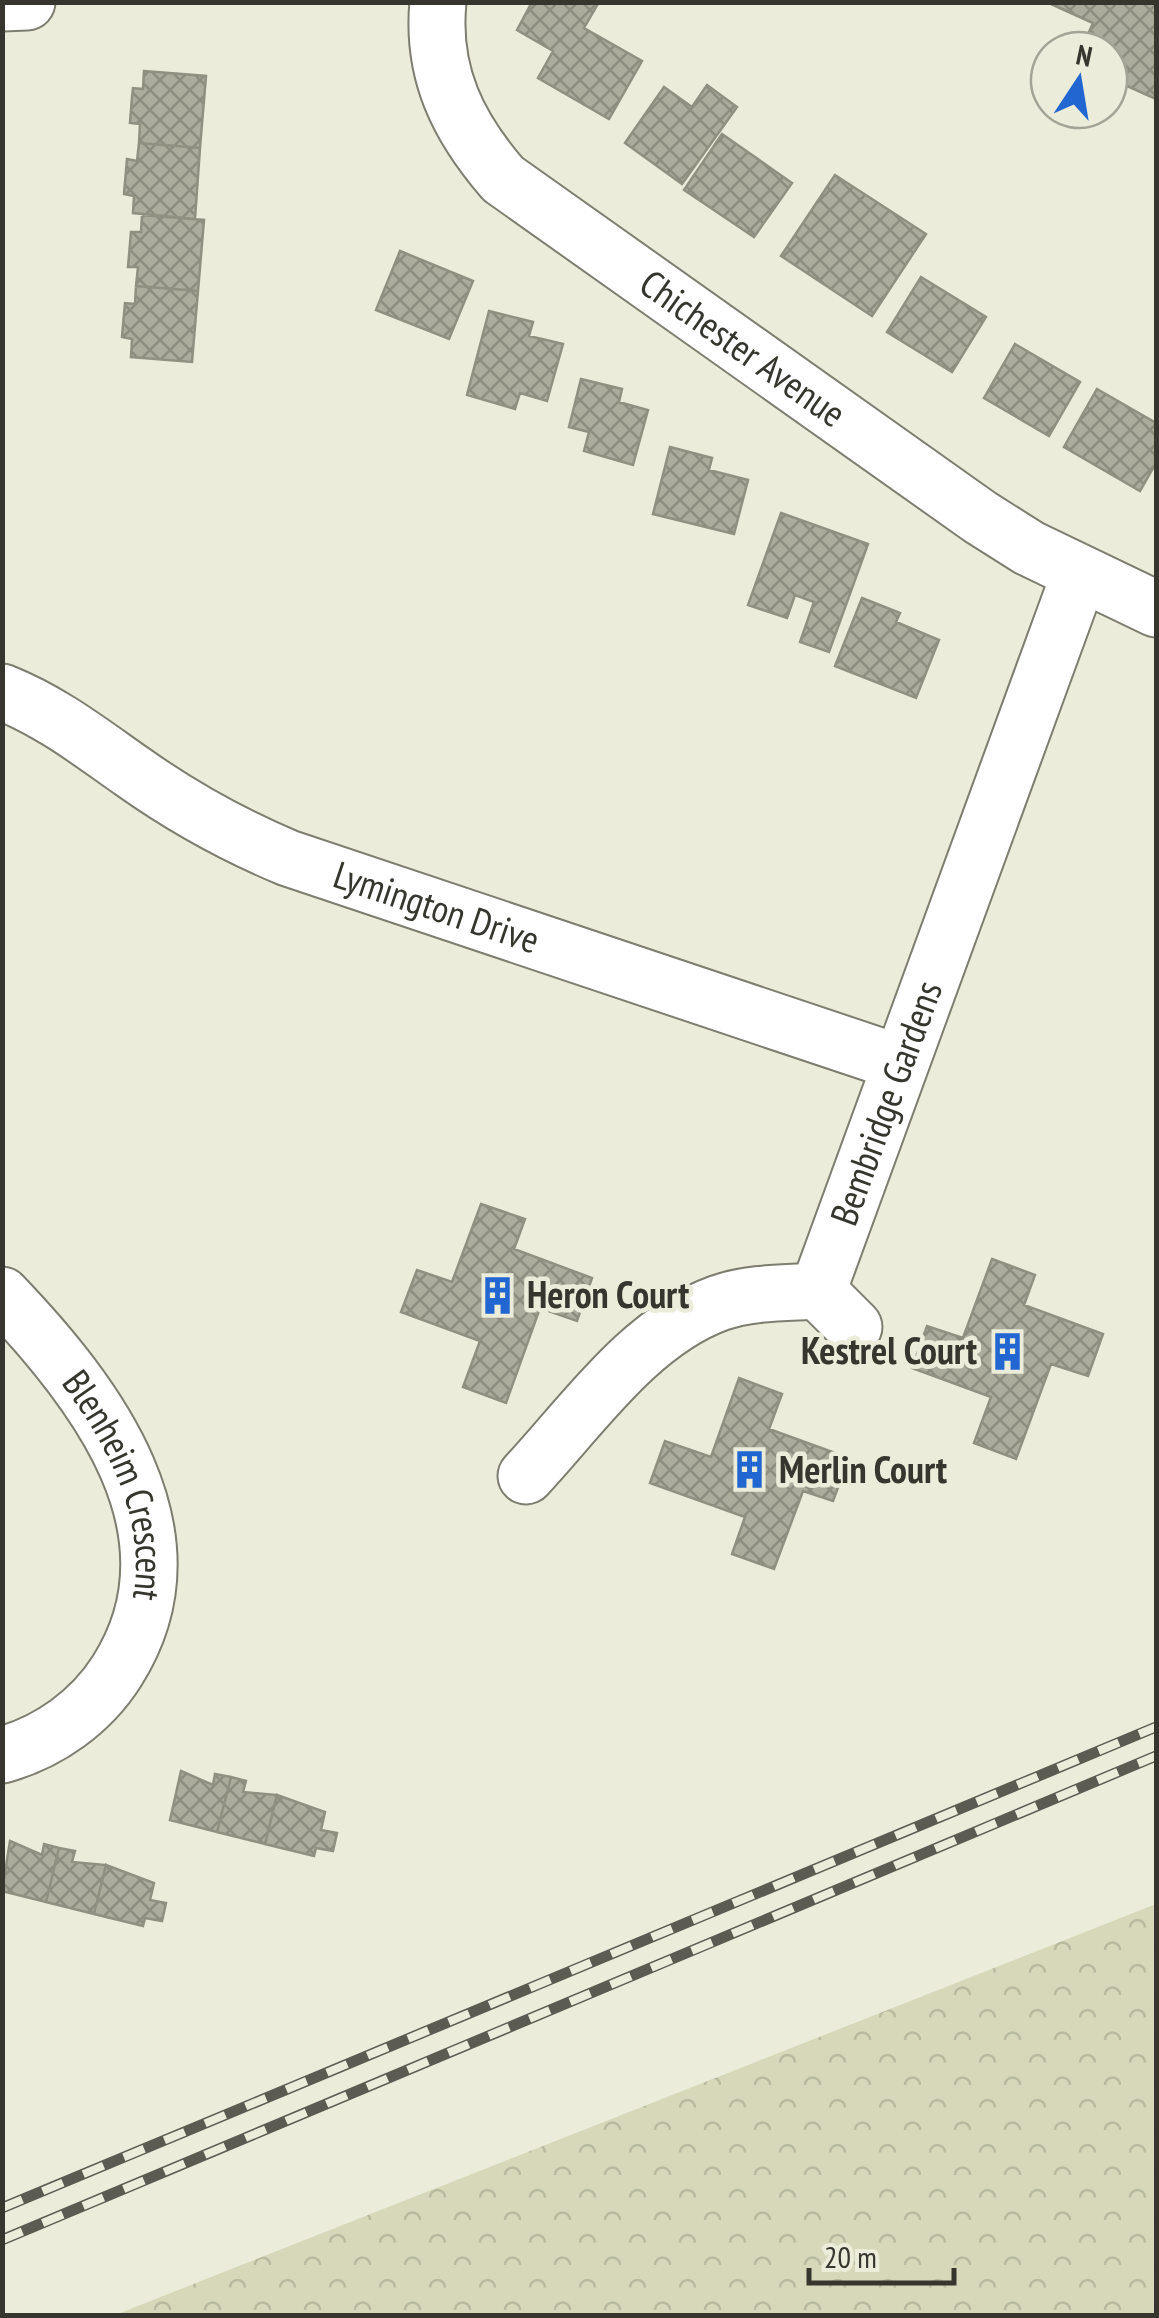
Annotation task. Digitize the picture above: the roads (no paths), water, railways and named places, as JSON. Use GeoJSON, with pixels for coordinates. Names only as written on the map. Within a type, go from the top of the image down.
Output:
{"type":"FeatureCollection","features":[{"type":"Feature","properties":{"kind":"street"},"geometry":{"type":"LineString","coordinates":[[2,3],[27,2]]}},
{"type":"Feature","properties":{"kind":"street","name":"Chichester Avenue"},"geometry":{"type":"LineString","coordinates":[[438,2],[435,32],[454,111],[472,143],[503,179],[541,210],[980,518],[1156,609]]}},
{"type":"Feature","properties":{"kind":"street","name":"Bembridge Gardens"},"geometry":{"type":"LineString","coordinates":[[526,1476],[654,1339],[688,1316],[723,1301],[836,1309],[900,1063],[1080,573]]}},
{"type":"Feature","properties":{"kind":"street","name":"Lymington Drive"},"geometry":{"type":"LineString","coordinates":[[2,692],[61,720],[133,772],[220,826],[288,858],[900,1063]]}},
{"type":"Feature","properties":{"kind":"street","name":"Blenheim Crescent"},"geometry":{"type":"LineString","coordinates":[[2,1295],[51,1346],[110,1431],[132,1476],[147,1523],[150,1571],[128,1653],[108,1686],[78,1716],[44,1738],[2,1755]]}},
{"type":"Feature","properties":{"kind":"railway"},"geometry":{"type":"LineString","coordinates":[[2,2208],[1156,1727]]}},
{"type":"Feature","properties":{"kind":"railway"},"geometry":{"type":"LineString","coordinates":[[2,2240],[1156,1756]]}},
{"type":"Feature","properties":{"kind":"place","name":"Heron Court"},"geometry":{"type":"Point","coordinates":[497,1295]}},
{"type":"Feature","properties":{"kind":"place","name":"Kestrel Court"},"geometry":{"type":"Point","coordinates":[1007,1351]}},
{"type":"Feature","properties":{"kind":"place","name":"Merlin Court"},"geometry":{"type":"Point","coordinates":[749,1470]}}]}
